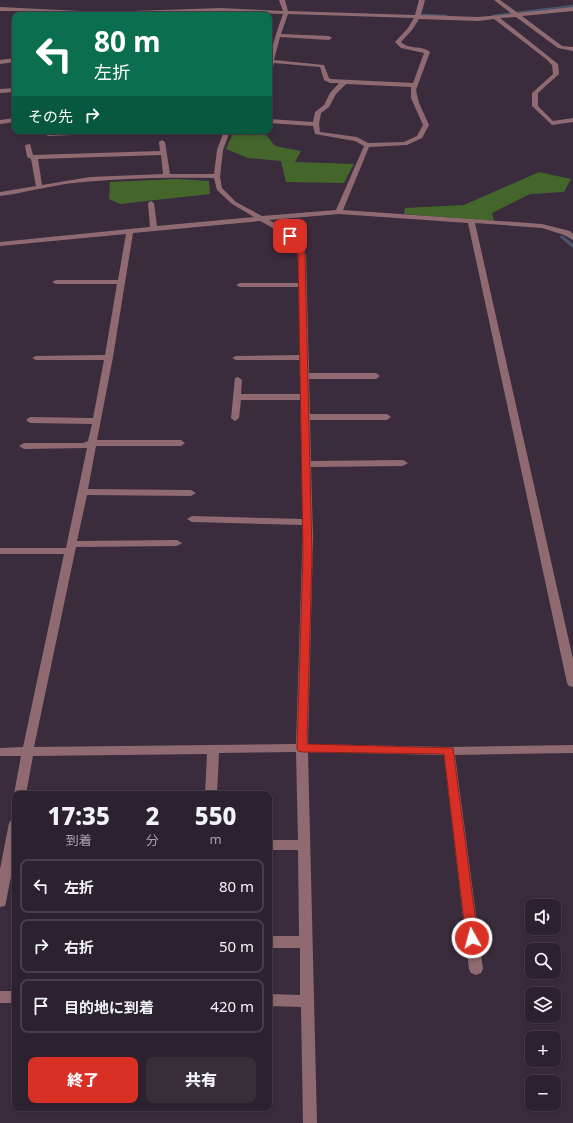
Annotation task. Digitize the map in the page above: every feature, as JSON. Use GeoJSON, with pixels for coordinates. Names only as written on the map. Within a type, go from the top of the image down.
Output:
{"type":"FeatureCollection","features":[{"type":"Feature","properties":{"kind":"street"},"geometry":{"type":"LineString","coordinates":[[272,44],[278,35],[286,13],[282,0]]}},
{"type":"Feature","properties":{"kind":"street"},"geometry":{"type":"LineString","coordinates":[[344,82],[333,93],[327,106],[318,112],[316,133],[357,139],[367,145],[405,144],[420,137],[426,125],[422,113],[412,95],[414,85],[427,52],[424,50],[403,48],[398,42],[399,39],[406,34],[418,16],[422,0]]}},
{"type":"Feature","properties":{"kind":"street"},"geometry":{"type":"LineString","coordinates":[[497,0],[560,47],[573,49]]}},
{"type":"Feature","properties":{"kind":"street"},"geometry":{"type":"LineString","coordinates":[[0,9],[24,6],[62,12]]}},
{"type":"Feature","properties":{"kind":"street"},"geometry":{"type":"LineString","coordinates":[[272,12],[496,18],[515,14],[573,8]]}},
{"type":"Feature","properties":{"kind":"street"},"geometry":{"type":"LineString","coordinates":[[158,12],[214,10],[262,12]]}},
{"type":"Feature","properties":{"kind":"street"},"geometry":{"type":"LineString","coordinates":[[562,10],[573,18]]}},
{"type":"Feature","properties":{"kind":"street"},"geometry":{"type":"LineString","coordinates":[[496,18],[513,33],[555,64],[556,74],[535,93],[535,106],[552,123],[573,120]]}},
{"type":"Feature","properties":{"kind":"street"},"geometry":{"type":"LineString","coordinates":[[278,35],[329,38]]}},
{"type":"Feature","properties":{"kind":"street"},"geometry":{"type":"LineString","coordinates":[[0,62],[12,60]]}},
{"type":"Feature","properties":{"kind":"street"},"geometry":{"type":"LineString","coordinates":[[272,61],[322,66],[326,79],[344,82],[414,85]]}},
{"type":"Feature","properties":{"kind":"street"},"geometry":{"type":"LineString","coordinates":[[0,91],[12,90]]}},
{"type":"Feature","properties":{"kind":"street"},"geometry":{"type":"LineString","coordinates":[[0,122],[12,120]]}},
{"type":"Feature","properties":{"kind":"street"},"geometry":{"type":"LineString","coordinates":[[272,122],[316,124]]}},
{"type":"Feature","properties":{"kind":"street"},"geometry":{"type":"LineString","coordinates":[[48,134],[73,134]]}},
{"type":"Feature","properties":{"kind":"street"},"geometry":{"type":"LineString","coordinates":[[226,134],[220,150],[217,176],[218,189],[234,204],[284,231],[297,241],[302,255],[308,522],[302,748],[310,1123]]}},
{"type":"Feature","properties":{"kind":"street"},"geometry":{"type":"LineString","coordinates":[[162,142],[167,175]]}},
{"type":"Feature","properties":{"kind":"street"},"geometry":{"type":"LineString","coordinates":[[28,145],[30,157],[164,153]]}},
{"type":"Feature","properties":{"kind":"street"},"geometry":{"type":"LineString","coordinates":[[339,212],[351,180],[367,145]]}},
{"type":"Feature","properties":{"kind":"street"},"geometry":{"type":"LineString","coordinates":[[34,156],[39,186]]}},
{"type":"Feature","properties":{"kind":"street"},"geometry":{"type":"LineString","coordinates":[[0,194],[13,193],[39,186],[72,181],[167,175],[217,176]]}},
{"type":"Feature","properties":{"kind":"street"},"geometry":{"type":"LineString","coordinates":[[151,202],[154,230]]}},
{"type":"Feature","properties":{"kind":"street"},"geometry":{"type":"LineString","coordinates":[[0,244],[315,213],[339,212],[542,226],[567,233],[573,238]]}},
{"type":"Feature","properties":{"kind":"street"},"geometry":{"type":"LineString","coordinates":[[471,222],[573,684]]}},
{"type":"Feature","properties":{"kind":"street"},"geometry":{"type":"LineString","coordinates":[[21,791],[36,707],[83,492],[109,357],[130,232]]}},
{"type":"Feature","properties":{"kind":"street"},"geometry":{"type":"LineString","coordinates":[[56,282],[121,282]]}},
{"type":"Feature","properties":{"kind":"street"},"geometry":{"type":"LineString","coordinates":[[240,285],[302,285]]}},
{"type":"Feature","properties":{"kind":"street"},"geometry":{"type":"LineString","coordinates":[[36,358],[109,357]]}},
{"type":"Feature","properties":{"kind":"street"},"geometry":{"type":"LineString","coordinates":[[236,358],[304,358]]}},
{"type":"Feature","properties":{"kind":"street"},"geometry":{"type":"LineString","coordinates":[[304,376],[376,376]]}},
{"type":"Feature","properties":{"kind":"street"},"geometry":{"type":"LineString","coordinates":[[235,418],[238,380]]}},
{"type":"Feature","properties":{"kind":"street"},"geometry":{"type":"LineString","coordinates":[[237,397],[305,397]]}},
{"type":"Feature","properties":{"kind":"street"},"geometry":{"type":"LineString","coordinates":[[306,417],[387,417]]}},
{"type":"Feature","properties":{"kind":"street"},"geometry":{"type":"LineString","coordinates":[[30,420],[96,421]]}},
{"type":"Feature","properties":{"kind":"street"},"geometry":{"type":"LineString","coordinates":[[24,446],[84,446],[92,443],[181,443]]}},
{"type":"Feature","properties":{"kind":"street"},"geometry":{"type":"LineString","coordinates":[[307,464],[402,462]]}},
{"type":"Feature","properties":{"kind":"street"},"geometry":{"type":"LineString","coordinates":[[83,492],[191,493]]}},
{"type":"Feature","properties":{"kind":"street"},"geometry":{"type":"LineString","coordinates":[[192,519],[308,522]]}},
{"type":"Feature","properties":{"kind":"street"},"geometry":{"type":"LineString","coordinates":[[0,551],[177,542]]}},
{"type":"Feature","properties":{"kind":"street"},"geometry":{"type":"LineString","coordinates":[[0,752],[302,748],[449,750],[573,749]]}},
{"type":"Feature","properties":{"kind":"street"},"geometry":{"type":"LineString","coordinates":[[211,791],[213,749]]}},
{"type":"Feature","properties":{"kind":"street"},"geometry":{"type":"LineString","coordinates":[[449,750],[476,969]]}},
{"type":"Feature","properties":{"kind":"street"},"geometry":{"type":"LineString","coordinates":[[0,897],[12,838]]}},
{"type":"Feature","properties":{"kind":"street"},"geometry":{"type":"LineString","coordinates":[[272,845],[304,845]]}},
{"type":"Feature","properties":{"kind":"street"},"geometry":{"type":"LineString","coordinates":[[272,942],[306,942]]}},
{"type":"Feature","properties":{"kind":"street"},"geometry":{"type":"LineString","coordinates":[[0,997],[12,998]]}},
{"type":"Feature","properties":{"kind":"street"},"geometry":{"type":"LineString","coordinates":[[272,1000],[308,1001]]}},
{"type":"Feature","properties":{"kind":"green space"},"geometry":{"type":"Polygon","coordinates":[[[233,134],[265,134],[275,146],[301,151],[295,162],[354,164],[344,183],[286,182],[281,161],[248,158],[226,149],[233,134]]]}},
{"type":"Feature","properties":{"kind":"green space"},"geometry":{"type":"Polygon","coordinates":[[[539,172],[571,179],[564,192],[530,194],[492,213],[494,221],[404,214],[405,208],[464,205],[539,172]]]}},
{"type":"Feature","properties":{"kind":"green space"},"geometry":{"type":"Polygon","coordinates":[[[177,179],[209,181],[210,194],[120,204],[109,199],[110,182],[177,179]]]}},
{"type":"Feature","properties":{"kind":"waterway"},"geometry":{"type":"LineString","coordinates":[[493,16],[573,6]]}},
{"type":"Feature","properties":{"kind":"waterway"},"geometry":{"type":"LineString","coordinates":[[423,15],[446,16]]}},
{"type":"Feature","properties":{"kind":"waterway"},"geometry":{"type":"LineString","coordinates":[[562,237],[573,246]]}},
{"type":"Feature","properties":{"kind":"route"},"geometry":{"type":"LineString","coordinates":[[290,236],[297,241],[302,255],[308,507],[302,748],[449,750],[472,938]]}}]}
